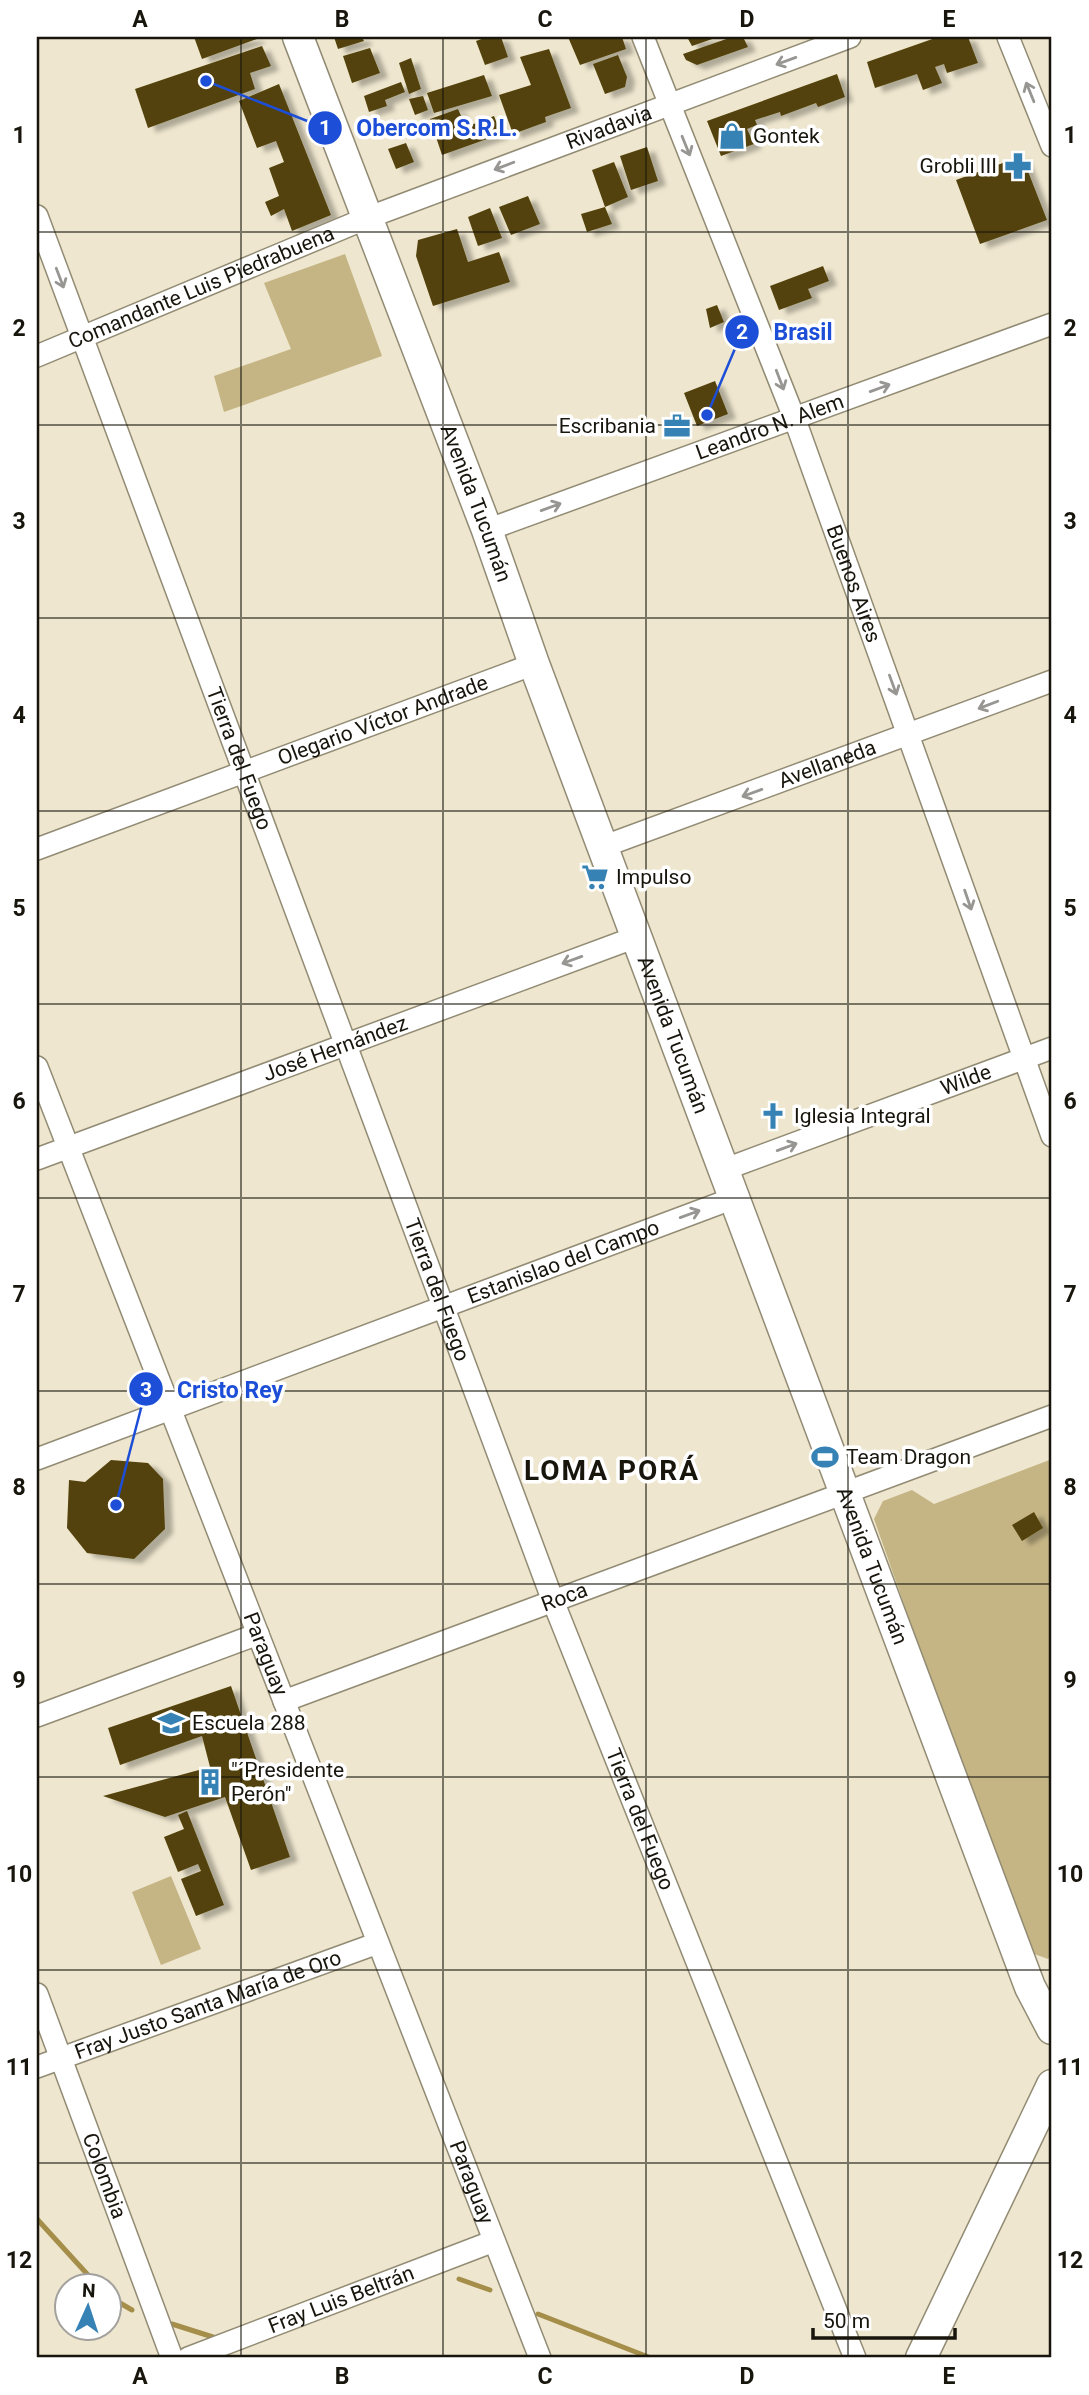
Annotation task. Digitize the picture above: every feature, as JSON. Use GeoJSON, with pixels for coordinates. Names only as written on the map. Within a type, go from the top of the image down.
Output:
{"type":"FeatureCollection","features":[{"type":"Feature","properties":{"kind":"main road","name":"Avenida Tucumán"},"geometry":{"type":"LineString","coordinates":[[298,37],[487,530],[602,847],[845,1493],[1041,1993],[1052,2029]]}},
{"type":"Feature","properties":{"kind":"main road"},"geometry":{"type":"LineString","coordinates":[[921,2358],[1052,2085]]}},
{"type":"Feature","properties":{"kind":"street","name":"Buenos Aires"},"geometry":{"type":"LineString","coordinates":[[643,37],[795,420],[911,734],[1052,1136]]}},
{"type":"Feature","properties":{"kind":"street","name":"Rivadavia"},"geometry":{"type":"LineString","coordinates":[[367,218],[850,37]]}},
{"type":"Feature","properties":{"kind":"street"},"geometry":{"type":"LineString","coordinates":[[1008,37],[1052,146]]}},
{"type":"Feature","properties":{"kind":"street","name":"Tierra del Fuego"},"geometry":{"type":"LineString","coordinates":[[37,216],[553,1601],[855,2358]]}},
{"type":"Feature","properties":{"kind":"street","name":"Comandante Luis Piedrabuena"},"geometry":{"type":"LineString","coordinates":[[37,356],[84,339],[367,218]]}},
{"type":"Feature","properties":{"kind":"street","name":"Leandro N. Alem"},"geometry":{"type":"LineString","coordinates":[[487,530],[795,420],[1052,324]]}},
{"type":"Feature","properties":{"kind":"street","name":"Olegario Víctor Andrade"},"geometry":{"type":"LineString","coordinates":[[37,849],[534,664]]}},
{"type":"Feature","properties":{"kind":"street","name":"Avellaneda"},"geometry":{"type":"LineString","coordinates":[[602,847],[1052,681]]}},
{"type":"Feature","properties":{"kind":"street","name":"José Hernández"},"geometry":{"type":"LineString","coordinates":[[37,1158],[636,937]]}},
{"type":"Feature","properties":{"kind":"street","name":"Wilde"},"geometry":{"type":"LineString","coordinates":[[723,1170],[1052,1048]]}},
{"type":"Feature","properties":{"kind":"street","name":"Paraguay"},"geometry":{"type":"LineString","coordinates":[[37,1067],[540,2358]]}},
{"type":"Feature","properties":{"kind":"street","name":"Estanislao del Campo"},"geometry":{"type":"LineString","coordinates":[[37,1459],[169,1407],[734,1198]]}},
{"type":"Feature","properties":{"kind":"street","name":"Roca"},"geometry":{"type":"LineString","coordinates":[[284,1701],[1052,1416]]}},
{"type":"Feature","properties":{"kind":"street"},"geometry":{"type":"LineString","coordinates":[[37,1716],[258,1634]]}},
{"type":"Feature","properties":{"kind":"street","name":"Fray Justo Santa María de Oro"},"geometry":{"type":"LineString","coordinates":[[37,2067],[378,1943]]}},
{"type":"Feature","properties":{"kind":"street","name":"Colombia"},"geometry":{"type":"LineString","coordinates":[[37,1994],[172,2358]]}},
{"type":"Feature","properties":{"kind":"street","name":"Fray Luis Beltrán"},"geometry":{"type":"LineString","coordinates":[[188,2358],[494,2241]]}},
{"type":"Feature","properties":{"kind":"shaded area"},"geometry":{"type":"Polygon","coordinates":[[[345,254],[382,356],[224,412],[214,376],[291,349],[264,283],[345,254]]]}},
{"type":"Feature","properties":{"kind":"shaded area"},"geometry":{"type":"Polygon","coordinates":[[[1052,1459],[1052,1955],[1048,1959],[1026,1951],[874,1519],[883,1501],[912,1490],[934,1504],[1052,1459]]]}},
{"type":"Feature","properties":{"kind":"shaded area"},"geometry":{"type":"Polygon","coordinates":[[[171,1876],[201,1949],[161,1965],[132,1892],[171,1876]]]}},
{"type":"Feature","properties":{"kind":"building"},"geometry":{"type":"Polygon","coordinates":[[[194,37],[256,37],[257,39],[202,59],[194,37]]]}},
{"type":"Feature","properties":{"kind":"building"},"geometry":{"type":"Polygon","coordinates":[[[334,37],[362,37],[364,41],[338,49],[334,37]]]}},
{"type":"Feature","properties":{"kind":"building"},"geometry":{"type":"Polygon","coordinates":[[[487,37],[501,37],[508,57],[485,65],[476,41],[487,37]]]}},
{"type":"Feature","properties":{"kind":"building"},"geometry":{"type":"Polygon","coordinates":[[[568,37],[622,37],[626,49],[580,65],[568,37]]]}},
{"type":"Feature","properties":{"kind":"building"},"geometry":{"type":"Polygon","coordinates":[[[687,37],[718,37],[692,46],[687,37]]]}},
{"type":"Feature","properties":{"kind":"building"},"geometry":{"type":"Polygon","coordinates":[[[732,37],[743,37],[748,47],[697,65],[686,60],[683,54],[732,37]]]}},
{"type":"Feature","properties":{"kind":"building"},"geometry":{"type":"Polygon","coordinates":[[[938,37],[968,37],[978,63],[947,73],[944,64],[935,67],[942,83],[923,90],[917,74],[875,88],[867,62],[938,37]]]}},
{"type":"Feature","properties":{"kind":"building"},"geometry":{"type":"Polygon","coordinates":[[[262,46],[271,66],[250,73],[255,89],[148,128],[135,89],[262,46]]]}},
{"type":"Feature","properties":{"kind":"building"},"geometry":{"type":"Polygon","coordinates":[[[370,48],[380,73],[352,83],[343,56],[370,48]]]}},
{"type":"Feature","properties":{"kind":"building"},"geometry":{"type":"Polygon","coordinates":[[[549,49],[571,108],[545,117],[546,122],[513,134],[499,95],[531,85],[520,57],[549,49]]]}},
{"type":"Feature","properties":{"kind":"building"},"geometry":{"type":"Polygon","coordinates":[[[618,55],[627,77],[625,87],[605,94],[593,64],[618,55]]]}},
{"type":"Feature","properties":{"kind":"building"},"geometry":{"type":"Polygon","coordinates":[[[411,58],[421,89],[409,94],[399,63],[411,58]]]}},
{"type":"Feature","properties":{"kind":"building"},"geometry":{"type":"Polygon","coordinates":[[[837,74],[845,97],[818,107],[816,103],[781,116],[780,112],[755,120],[757,125],[747,129],[754,144],[721,156],[707,121],[837,74]]]}},
{"type":"Feature","properties":{"kind":"building"},"geometry":{"type":"Polygon","coordinates":[[[484,75],[492,96],[434,113],[427,93],[484,75]]]}},
{"type":"Feature","properties":{"kind":"building"},"geometry":{"type":"Polygon","coordinates":[[[401,82],[405,92],[385,100],[387,106],[369,112],[364,96],[401,82]]]}},
{"type":"Feature","properties":{"kind":"building"},"geometry":{"type":"Polygon","coordinates":[[[279,84],[331,215],[292,231],[284,209],[271,216],[265,202],[279,196],[269,168],[284,162],[276,141],[257,148],[239,101],[279,84]]]}},
{"type":"Feature","properties":{"kind":"building"},"geometry":{"type":"Polygon","coordinates":[[[423,96],[428,110],[415,115],[409,99],[423,96]]]}},
{"type":"Feature","properties":{"kind":"building"},"geometry":{"type":"Polygon","coordinates":[[[458,109],[466,127],[494,116],[501,134],[442,155],[430,119],[458,109]]]}},
{"type":"Feature","properties":{"kind":"building"},"geometry":{"type":"Polygon","coordinates":[[[406,143],[414,162],[396,169],[388,149],[406,143]]]}},
{"type":"Feature","properties":{"kind":"building"},"geometry":{"type":"Polygon","coordinates":[[[647,147],[658,181],[631,190],[620,156],[647,147]]]}},
{"type":"Feature","properties":{"kind":"building"},"geometry":{"type":"Polygon","coordinates":[[[1022,156],[1047,220],[980,244],[956,180],[1022,156]]]}},
{"type":"Feature","properties":{"kind":"building"},"geometry":{"type":"Polygon","coordinates":[[[614,162],[628,197],[605,207],[592,170],[614,162]]]}},
{"type":"Feature","properties":{"kind":"building"},"geometry":{"type":"Polygon","coordinates":[[[528,196],[540,224],[511,235],[499,207],[528,196]]]}},
{"type":"Feature","properties":{"kind":"building"},"geometry":{"type":"Polygon","coordinates":[[[605,207],[612,224],[587,232],[581,214],[605,207]]]}},
{"type":"Feature","properties":{"kind":"building"},"geometry":{"type":"Polygon","coordinates":[[[490,208],[502,238],[478,246],[468,217],[490,208]]]}},
{"type":"Feature","properties":{"kind":"building"},"geometry":{"type":"Polygon","coordinates":[[[457,229],[468,262],[499,252],[510,282],[433,306],[416,256],[418,240],[457,229]]]}},
{"type":"Feature","properties":{"kind":"building"},"geometry":{"type":"Polygon","coordinates":[[[823,266],[829,281],[808,289],[812,298],[779,310],[770,286],[823,266]]]}},
{"type":"Feature","properties":{"kind":"building"},"geometry":{"type":"Polygon","coordinates":[[[717,305],[724,322],[710,328],[706,309],[717,305]]]}},
{"type":"Feature","properties":{"kind":"building"},"geometry":{"type":"Polygon","coordinates":[[[715,381],[728,414],[697,426],[684,393],[715,381]]]}},
{"type":"Feature","properties":{"kind":"building"},"geometry":{"type":"Polygon","coordinates":[[[111,1460],[148,1463],[163,1479],[165,1529],[134,1559],[87,1553],[67,1528],[69,1480],[85,1482],[111,1460]]]}},
{"type":"Feature","properties":{"kind":"building"},"geometry":{"type":"Polygon","coordinates":[[[1034,1512],[1043,1528],[1022,1541],[1012,1525],[1034,1512]]]}},
{"type":"Feature","properties":{"kind":"building","name":"\"´Presidente Perón\""},"geometry":{"type":"Polygon","coordinates":[[[231,1686],[290,1857],[251,1870],[225,1797],[165,1817],[103,1796],[210,1767],[202,1736],[120,1765],[108,1728],[231,1686]]]}},
{"type":"Feature","properties":{"kind":"building"},"geometry":{"type":"Polygon","coordinates":[[[187,1811],[224,1905],[196,1916],[181,1879],[201,1871],[198,1864],[178,1872],[164,1837],[184,1829],[178,1815],[187,1811]]]}},
{"type":"Feature","properties":{"kind":"waterway"},"geometry":{"type":"LineString","coordinates":[[37,2219],[85,2272]]}},
{"type":"Feature","properties":{"kind":"waterway"},"geometry":{"type":"LineString","coordinates":[[459,2279],[490,2290]]}},
{"type":"Feature","properties":{"kind":"waterway"},"geometry":{"type":"LineString","coordinates":[[122,2304],[132,2310]]}},
{"type":"Feature","properties":{"kind":"waterway"},"geometry":{"type":"LineString","coordinates":[[538,2314],[651,2358]]}},
{"type":"Feature","properties":{"kind":"waterway"},"geometry":{"type":"LineString","coordinates":[[172,2324],[216,2338]]}},
{"type":"Feature","properties":{"kind":"place","name":"Obercom S.R.L."},"geometry":{"type":"Point","coordinates":[206,81]}},
{"type":"Feature","properties":{"kind":"place","name":"Gontek"},"geometry":{"type":"Point","coordinates":[732,136]}},
{"type":"Feature","properties":{"kind":"place","name":"Grobli III"},"geometry":{"type":"Point","coordinates":[1018,166]}},
{"type":"Feature","properties":{"kind":"place","name":"Brasil"},"geometry":{"type":"Point","coordinates":[707,415]}},
{"type":"Feature","properties":{"kind":"place","name":"Escribania"},"geometry":{"type":"Point","coordinates":[677,426]}},
{"type":"Feature","properties":{"kind":"place","name":"Impulso"},"geometry":{"type":"Point","coordinates":[595,877]}},
{"type":"Feature","properties":{"kind":"place","name":"Iglesia Integral"},"geometry":{"type":"Point","coordinates":[773,1116]}},
{"type":"Feature","properties":{"kind":"place","name":"Team Dragon"},"geometry":{"type":"Point","coordinates":[825,1457]}},
{"type":"Feature","properties":{"kind":"place","name":"Cristo Rey"},"geometry":{"type":"Point","coordinates":[116,1505]}},
{"type":"Feature","properties":{"kind":"place","name":"Escuela 288"},"geometry":{"type":"Point","coordinates":[171,1723]}},
{"type":"Feature","properties":{"kind":"place","name":"\"´Presidente Perón\""},"geometry":{"type":"Point","coordinates":[210,1782]}},
{"type":"Feature","properties":{"kind":"district","name":"LOMA PORÁ"},"geometry":{"type":"Point","coordinates":[612,1470]}}]}
